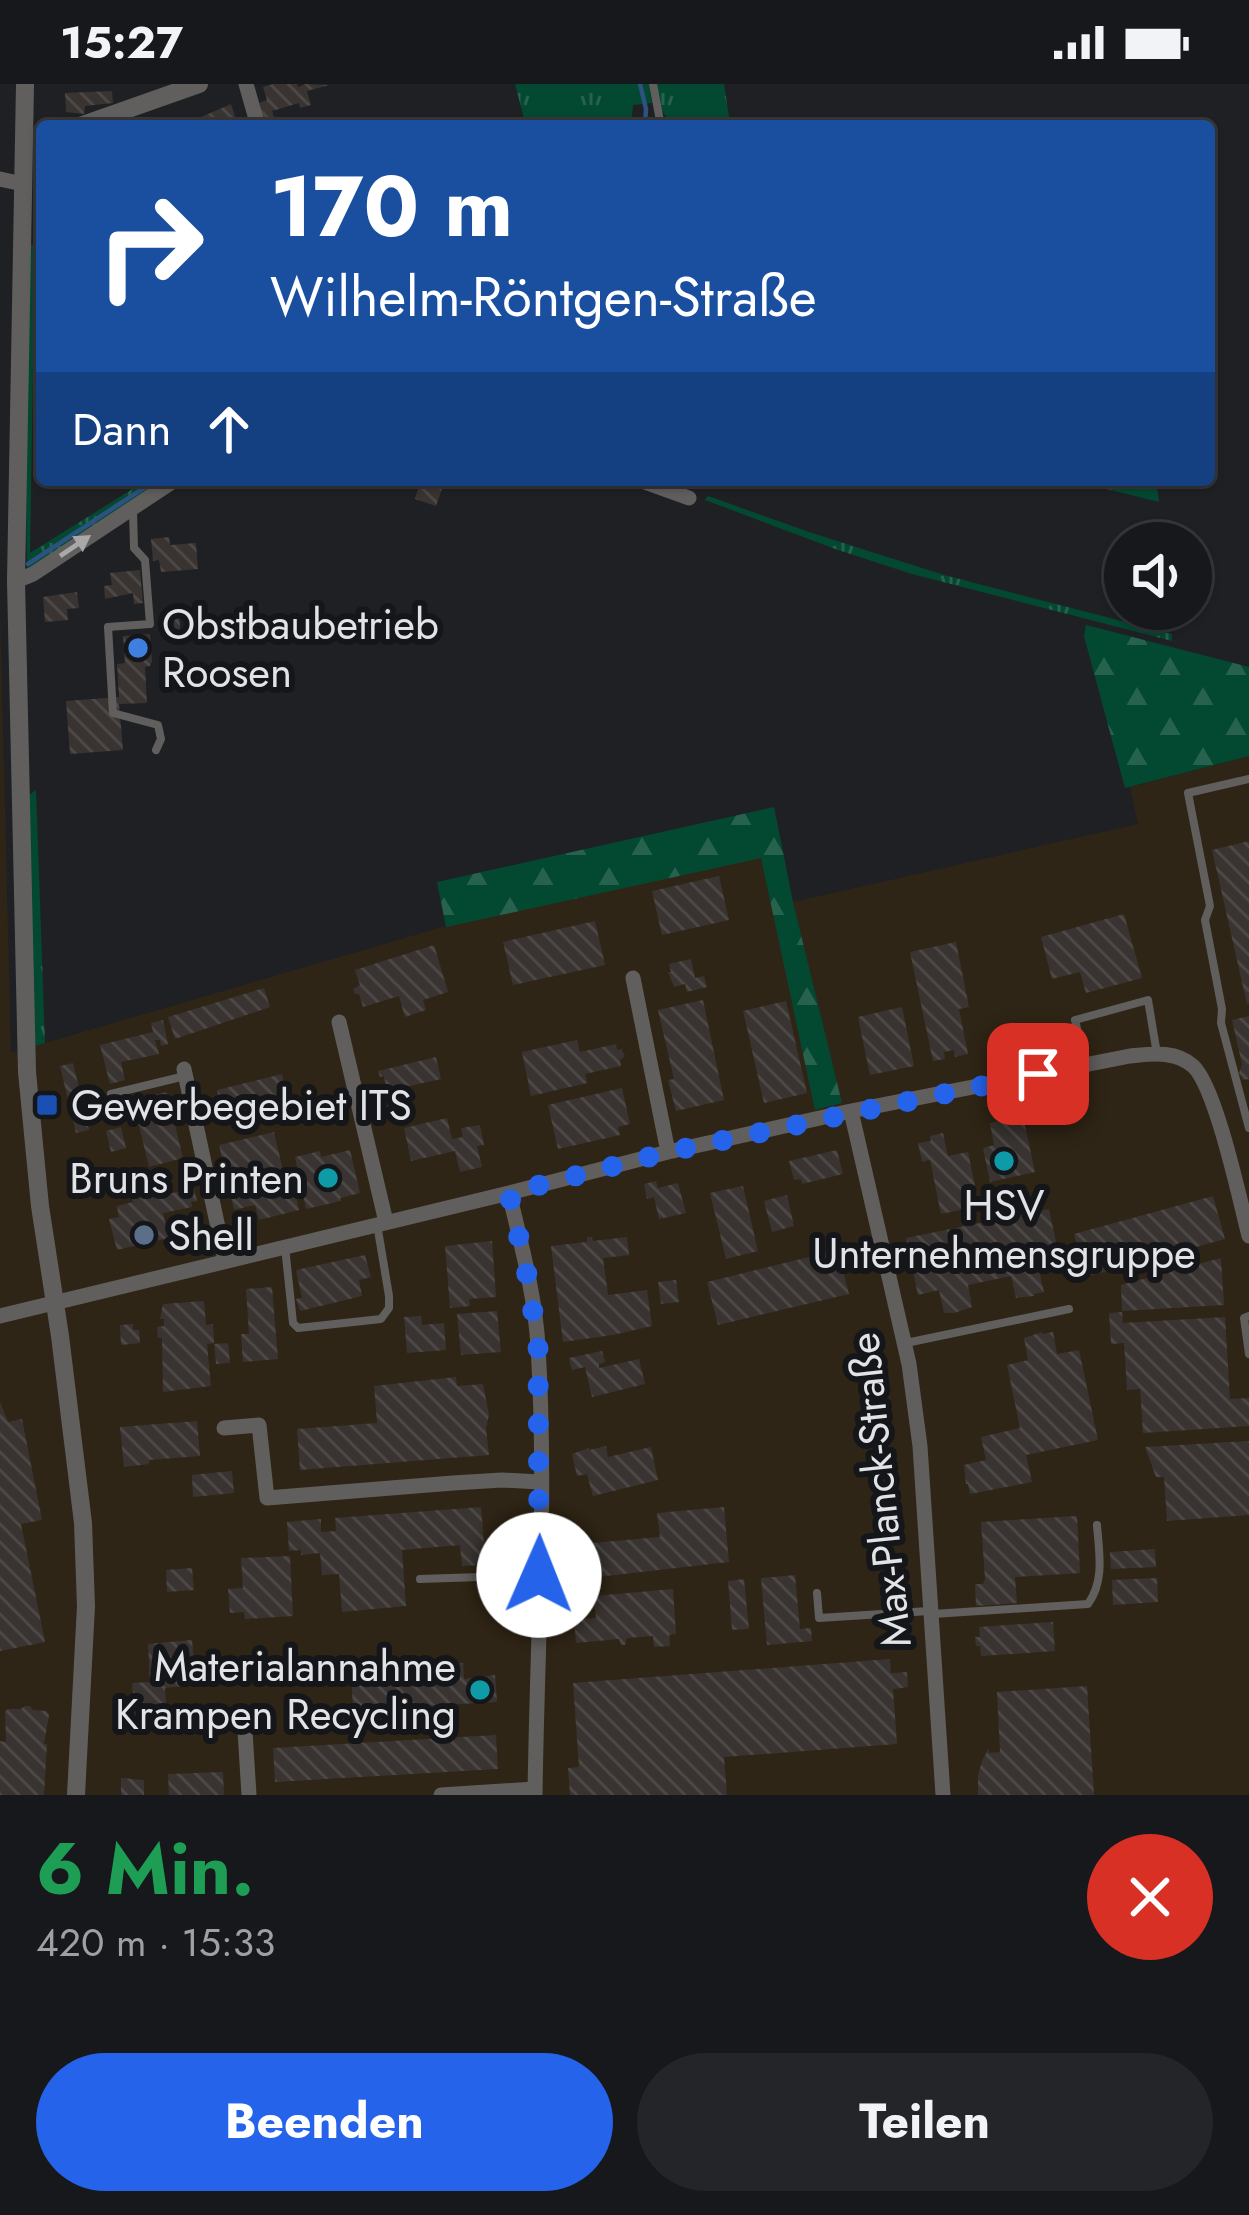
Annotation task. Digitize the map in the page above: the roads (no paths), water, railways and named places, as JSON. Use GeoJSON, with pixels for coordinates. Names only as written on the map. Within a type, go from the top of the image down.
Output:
{"type":"FeatureCollection","features":[{"type":"Feature","properties":{"kind":"street"},"geometry":{"type":"LineString","coordinates":[[25,84],[33,141],[22,184],[16,580],[27,1072],[40,1206],[83,1523],[86,1606],[76,1795]]}},
{"type":"Feature","properties":{"kind":"street"},"geometry":{"type":"LineString","coordinates":[[97,120],[199,84]]}},
{"type":"Feature","properties":{"kind":"street"},"geometry":{"type":"LineString","coordinates":[[246,84],[256,120]]}},
{"type":"Feature","properties":{"kind":"street"},"geometry":{"type":"LineString","coordinates":[[0,178],[22,184]]}},
{"type":"Feature","properties":{"kind":"street"},"geometry":{"type":"LineString","coordinates":[[16,580],[33,574],[166,486]]}},
{"type":"Feature","properties":{"kind":"street"},"geometry":{"type":"LineString","coordinates":[[656,486],[689,498]]}},
{"type":"Feature","properties":{"kind":"street"},"geometry":{"type":"LineString","coordinates":[[633,978],[668,1152]]}},
{"type":"Feature","properties":{"kind":"street"},"geometry":{"type":"LineString","coordinates":[[339,1022],[381,1223]]}},
{"type":"Feature","properties":{"kind":"street"},"geometry":{"type":"LineString","coordinates":[[0,1316],[668,1152],[1085,1064],[1157,1054],[1193,1066],[1212,1099],[1249,1236]]}},
{"type":"Feature","properties":{"kind":"street"},"geometry":{"type":"LineString","coordinates":[[184,1073],[225,1260]]}},
{"type":"Feature","properties":{"kind":"street","name":"Max-Planck-Straße"},"geometry":{"type":"LineString","coordinates":[[851,1111],[904,1343],[920,1446],[943,1795]]}},
{"type":"Feature","properties":{"kind":"street"},"geometry":{"type":"LineString","coordinates":[[441,1795],[535,1792],[538,1343],[509,1193]]}},
{"type":"Feature","properties":{"kind":"street"},"geometry":{"type":"LineString","coordinates":[[224,1428],[259,1425],[267,1498],[486,1480],[540,1482]]}},
{"type":"Feature","properties":{"kind":"street"},"geometry":{"type":"LineString","coordinates":[[244,1715],[249,1795]]}},
{"type":"Feature","properties":{"kind":"lane"},"geometry":{"type":"LineString","coordinates":[[653,84],[660,120]]}},
{"type":"Feature","properties":{"kind":"lane"},"geometry":{"type":"LineString","coordinates":[[133,508],[134,548],[145,560],[150,624],[108,627],[113,713],[158,725],[157,750]]}},
{"type":"Feature","properties":{"kind":"lane"},"geometry":{"type":"LineString","coordinates":[[1249,779],[1188,793],[1210,906],[1205,920],[1222,1023],[1249,1128]]}},
{"type":"Feature","properties":{"kind":"lane"},"geometry":{"type":"LineString","coordinates":[[1085,1064],[1075,1021],[1148,1000],[1157,1054]]}},
{"type":"Feature","properties":{"kind":"lane"},"geometry":{"type":"LineString","coordinates":[[110,1094],[184,1073]]}},
{"type":"Feature","properties":{"kind":"lane"},"geometry":{"type":"LineString","coordinates":[[284,1246],[293,1323],[298,1328],[381,1319],[389,1308],[381,1223]]}},
{"type":"Feature","properties":{"kind":"lane"},"geometry":{"type":"LineString","coordinates":[[904,1343],[1069,1310]]}},
{"type":"Feature","properties":{"kind":"lane"},"geometry":{"type":"LineString","coordinates":[[1249,1316],[1244,1318],[1249,1354]]}},
{"type":"Feature","properties":{"kind":"lane"},"geometry":{"type":"LineString","coordinates":[[818,1593],[819,1618],[1088,1604],[1100,1577],[1097,1525]]}},
{"type":"Feature","properties":{"kind":"lane"},"geometry":{"type":"LineString","coordinates":[[420,1579],[539,1575]]}},
{"type":"Feature","properties":{"kind":"waterway"},"geometry":{"type":"LineString","coordinates":[[640,84],[645,120]]}},
{"type":"Feature","properties":{"kind":"waterway"},"geometry":{"type":"LineString","coordinates":[[28,564],[147,486]]}},
{"type":"Feature","properties":{"kind":"place","name":"Obstbaubetrieb Roosen"},"geometry":{"type":"Point","coordinates":[138,648]}},
{"type":"Feature","properties":{"kind":"place","name":"Gewerbegebiet ITS"},"geometry":{"type":"Point","coordinates":[47,1105]}},
{"type":"Feature","properties":{"kind":"place","name":"HSV Unternehmensgruppe"},"geometry":{"type":"Point","coordinates":[1004,1161]}},
{"type":"Feature","properties":{"kind":"place","name":"Bruns Printen"},"geometry":{"type":"Point","coordinates":[328,1178]}},
{"type":"Feature","properties":{"kind":"place","name":"Shell"},"geometry":{"type":"Point","coordinates":[144,1235]}},
{"type":"Feature","properties":{"kind":"place","name":"Materialannahme Krampen Recycling"},"geometry":{"type":"Point","coordinates":[480,1690]}}]}
